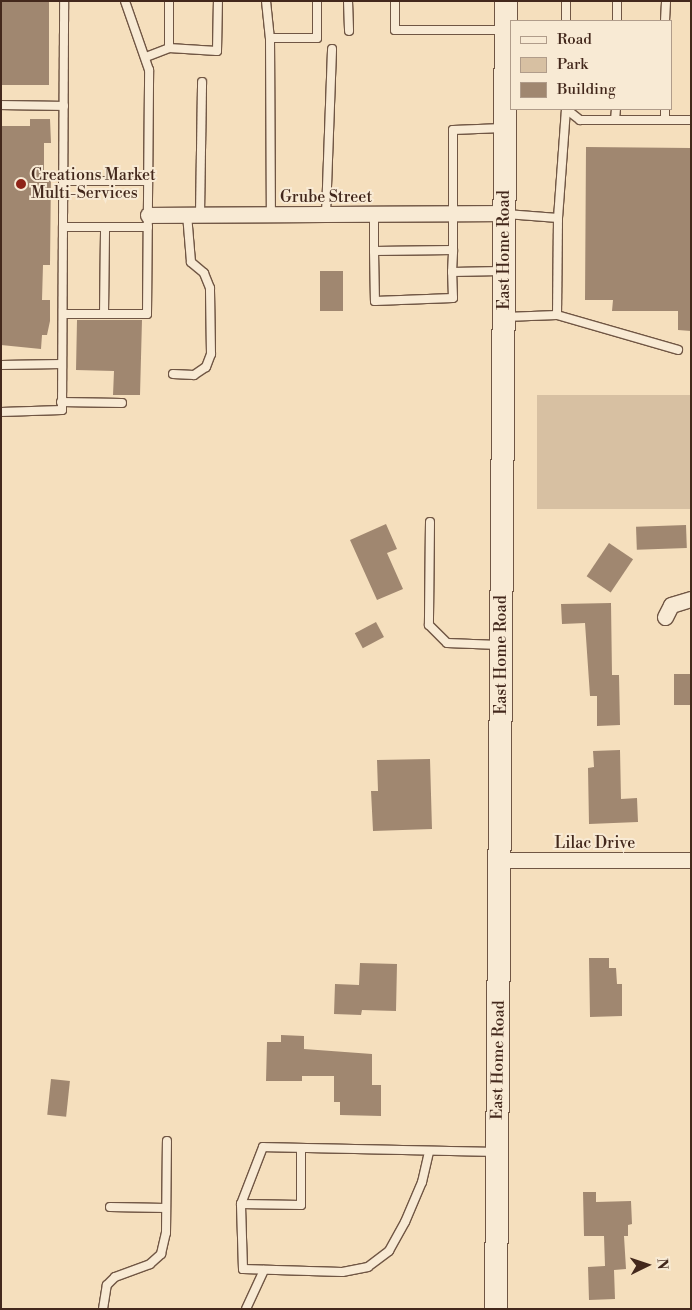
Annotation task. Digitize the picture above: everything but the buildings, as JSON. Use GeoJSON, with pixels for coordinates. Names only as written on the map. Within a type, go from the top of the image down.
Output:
{"type":"FeatureCollection","features":[{"type":"Feature","properties":{"kind":"street","name":"East Home Road"},"geometry":{"type":"LineString","coordinates":[[496,1309],[506,1]]}},
{"type":"Feature","properties":{"kind":"street","name":"Grube Street"},"geometry":{"type":"LineString","coordinates":[[148,221],[193,214],[504,213]]}},
{"type":"Feature","properties":{"kind":"street"},"geometry":{"type":"LineString","coordinates":[[665,618],[671,605],[691,599]]}},
{"type":"Feature","properties":{"kind":"street","name":"Lilac Drive"},"geometry":{"type":"LineString","coordinates":[[500,860],[691,860]]}},
{"type":"Feature","properties":{"kind":"lane"},"geometry":{"type":"LineString","coordinates":[[1,412],[62,410],[64,1]]}},
{"type":"Feature","properties":{"kind":"lane"},"geometry":{"type":"LineString","coordinates":[[63,314],[146,314],[149,70],[125,1]]}},
{"type":"Feature","properties":{"kind":"lane"},"geometry":{"type":"LineString","coordinates":[[169,1],[169,48]]}},
{"type":"Feature","properties":{"kind":"lane"},"geometry":{"type":"LineString","coordinates":[[146,57],[169,48],[217,51],[218,1]]}},
{"type":"Feature","properties":{"kind":"lane"},"geometry":{"type":"LineString","coordinates":[[266,1],[270,38],[271,214]]}},
{"type":"Feature","properties":{"kind":"lane"},"geometry":{"type":"LineString","coordinates":[[270,38],[317,38],[317,1]]}},
{"type":"Feature","properties":{"kind":"lane"},"geometry":{"type":"LineString","coordinates":[[348,1],[349,31]]}},
{"type":"Feature","properties":{"kind":"lane"},"geometry":{"type":"LineString","coordinates":[[395,1],[395,30],[506,30]]}},
{"type":"Feature","properties":{"kind":"lane"},"geometry":{"type":"LineString","coordinates":[[566,1],[566,20]]}},
{"type":"Feature","properties":{"kind":"lane"},"geometry":{"type":"LineString","coordinates":[[617,1],[617,20]]}},
{"type":"Feature","properties":{"kind":"lane"},"geometry":{"type":"LineString","coordinates":[[666,1],[666,20]]}},
{"type":"Feature","properties":{"kind":"lane"},"geometry":{"type":"LineString","coordinates":[[326,214],[332,49]]}},
{"type":"Feature","properties":{"kind":"lane"},"geometry":{"type":"LineString","coordinates":[[173,374],[194,375],[206,367],[211,354],[210,288],[204,273],[191,262],[202,82]]}},
{"type":"Feature","properties":{"kind":"lane"},"geometry":{"type":"LineString","coordinates":[[1,105],[64,106]]}},
{"type":"Feature","properties":{"kind":"lane"},"geometry":{"type":"LineString","coordinates":[[557,314],[558,218],[566,110]]}},
{"type":"Feature","properties":{"kind":"lane"},"geometry":{"type":"LineString","coordinates":[[567,110],[580,120],[691,120]]}},
{"type":"Feature","properties":{"kind":"lane"},"geometry":{"type":"LineString","coordinates":[[616,110],[616,120]]}},
{"type":"Feature","properties":{"kind":"lane"},"geometry":{"type":"LineString","coordinates":[[665,110],[665,120]]}},
{"type":"Feature","properties":{"kind":"lane"},"geometry":{"type":"LineString","coordinates":[[374,214],[374,301],[453,298],[453,130],[505,128]]}},
{"type":"Feature","properties":{"kind":"lane"},"geometry":{"type":"LineString","coordinates":[[63,181],[148,182]]}},
{"type":"Feature","properties":{"kind":"lane"},"geometry":{"type":"LineString","coordinates":[[504,213],[558,218]]}},
{"type":"Feature","properties":{"kind":"lane"},"geometry":{"type":"LineString","coordinates":[[63,227],[105,227],[148,221]]}},
{"type":"Feature","properties":{"kind":"lane"},"geometry":{"type":"LineString","coordinates":[[104,314],[105,227]]}},
{"type":"Feature","properties":{"kind":"lane"},"geometry":{"type":"LineString","coordinates":[[374,251],[453,250]]}},
{"type":"Feature","properties":{"kind":"lane"},"geometry":{"type":"LineString","coordinates":[[452,272],[504,271]]}},
{"type":"Feature","properties":{"kind":"lane"},"geometry":{"type":"LineString","coordinates":[[503,318],[557,314],[678,350]]}},
{"type":"Feature","properties":{"kind":"lane"},"geometry":{"type":"LineString","coordinates":[[1,365],[62,364]]}},
{"type":"Feature","properties":{"kind":"lane"},"geometry":{"type":"LineString","coordinates":[[61,402],[122,403]]}},
{"type":"Feature","properties":{"kind":"lane"},"geometry":{"type":"LineString","coordinates":[[430,522],[429,625],[447,643],[501,645]]}},
{"type":"Feature","properties":{"kind":"lane"},"geometry":{"type":"LineString","coordinates":[[103,1309],[107,1284],[115,1277],[150,1264],[161,1254],[166,1232],[167,1141]]}},
{"type":"Feature","properties":{"kind":"lane"},"geometry":{"type":"LineString","coordinates":[[428,1152],[422,1182],[405,1222],[389,1251],[368,1267],[342,1272],[243,1270],[240,1204],[263,1147],[497,1152]]}},
{"type":"Feature","properties":{"kind":"lane"},"geometry":{"type":"LineString","coordinates":[[240,1204],[301,1204],[300,1148]]}},
{"type":"Feature","properties":{"kind":"lane"},"geometry":{"type":"LineString","coordinates":[[110,1207],[166,1208]]}},
{"type":"Feature","properties":{"kind":"lane"},"geometry":{"type":"LineString","coordinates":[[246,1309],[264,1270]]}},
{"type":"Feature","properties":{"kind":"green space"},"geometry":{"type":"Polygon","coordinates":[[[537,395],[691,395],[691,509],[537,509],[537,395]]]}},
{"type":"Feature","properties":{"kind":"place","name":"Creations Market Multi-Services"},"geometry":{"type":"Point","coordinates":[21,184]}}]}
